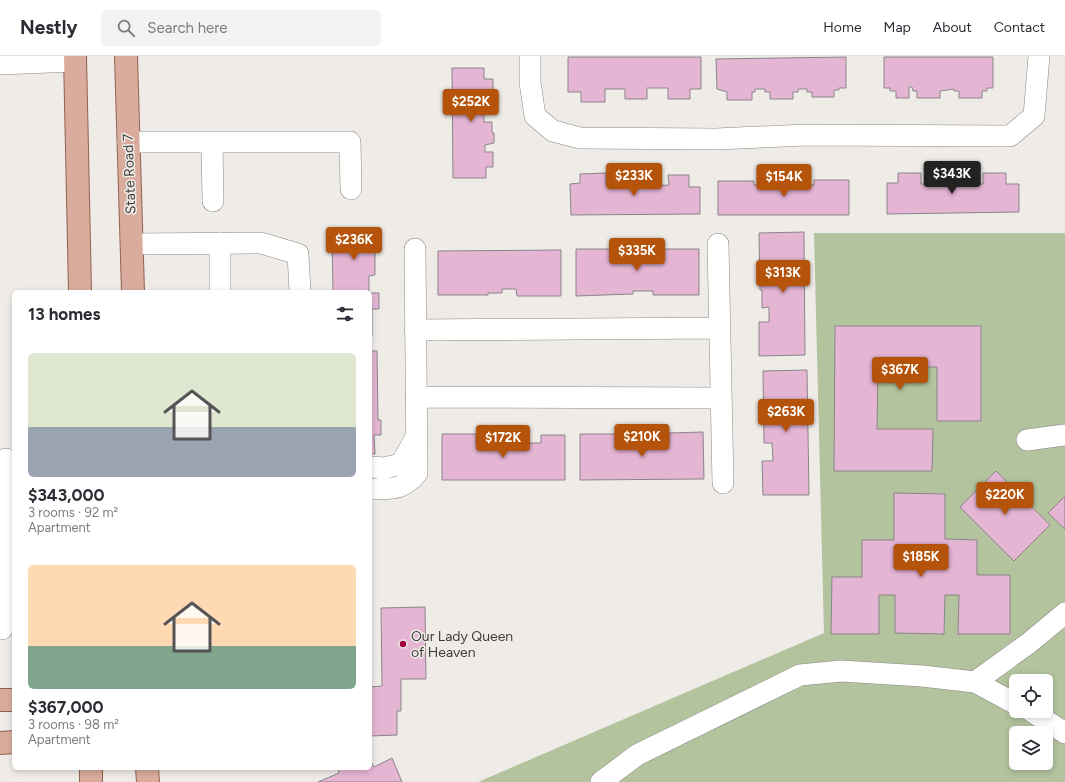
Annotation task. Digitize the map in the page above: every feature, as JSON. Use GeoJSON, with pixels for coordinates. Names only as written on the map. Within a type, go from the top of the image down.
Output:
{"type":"FeatureCollection","features":[{"type":"Feature","properties":{"kind":"main road","name":"State Road 7"},"geometry":{"type":"LineString","coordinates":[[126,56],[133,290]]}},
{"type":"Feature","properties":{"kind":"main road"},"geometry":{"type":"LineString","coordinates":[[75,59],[80,290]]}},
{"type":"Feature","properties":{"kind":"main road"},"geometry":{"type":"LineString","coordinates":[[0,700],[12,700]]}},
{"type":"Feature","properties":{"kind":"main road"},"geometry":{"type":"LineString","coordinates":[[0,742],[12,742]]}},
{"type":"Feature","properties":{"kind":"main road"},"geometry":{"type":"LineString","coordinates":[[91,770],[91,782]]}},
{"type":"Feature","properties":{"kind":"main road"},"geometry":{"type":"LineString","coordinates":[[148,770],[148,782]]}},
{"type":"Feature","properties":{"kind":"street"},"geometry":{"type":"LineString","coordinates":[[530,56],[530,82],[535,116],[553,131],[580,138],[716,139],[806,135],[1010,136],[1034,116],[1039,56]]}},
{"type":"Feature","properties":{"kind":"street"},"geometry":{"type":"LineString","coordinates":[[0,64],[75,59]]}},
{"type":"Feature","properties":{"kind":"street"},"geometry":{"type":"LineString","coordinates":[[128,142],[350,142],[351,189]]}},
{"type":"Feature","properties":{"kind":"street"},"geometry":{"type":"LineString","coordinates":[[212,142],[213,201]]}},
{"type":"Feature","properties":{"kind":"street"},"geometry":{"type":"LineString","coordinates":[[220,243],[220,290]]}},
{"type":"Feature","properties":{"kind":"street"},"geometry":{"type":"LineString","coordinates":[[132,244],[261,243],[298,254],[300,290]]}},
{"type":"Feature","properties":{"kind":"street"},"geometry":{"type":"LineString","coordinates":[[718,244],[720,398],[723,484]]}},
{"type":"Feature","properties":{"kind":"street"},"geometry":{"type":"LineString","coordinates":[[372,489],[393,488],[408,484],[417,473],[415,249]]}},
{"type":"Feature","properties":{"kind":"street"},"geometry":{"type":"LineString","coordinates":[[415,330],[719,328]]}},
{"type":"Feature","properties":{"kind":"street"},"geometry":{"type":"LineString","coordinates":[[416,397],[720,398]]}},
{"type":"Feature","properties":{"kind":"street"},"geometry":{"type":"LineString","coordinates":[[1027,440],[1065,435]]}},
{"type":"Feature","properties":{"kind":"street"},"geometry":{"type":"LineString","coordinates":[[372,468],[384,468],[401,464],[416,439]]}},
{"type":"Feature","properties":{"kind":"street"},"geometry":{"type":"LineString","coordinates":[[0,629],[2,629],[2,559],[6,538],[3,508],[6,459]]}},
{"type":"Feature","properties":{"kind":"street"},"geometry":{"type":"LineString","coordinates":[[975,682],[1029,643],[1065,613]]}},
{"type":"Feature","properties":{"kind":"street"},"geometry":{"type":"LineString","coordinates":[[601,782],[637,755],[800,675],[841,671],[922,676],[975,682],[1009,700]]}},
{"type":"Feature","properties":{"kind":"street"},"geometry":{"type":"LineString","coordinates":[[1042,718],[1065,733]]}},
{"type":"Feature","properties":{"kind":"green space"},"geometry":{"type":"Polygon","coordinates":[[[814,233],[1065,233],[1065,782],[478,782],[824,633],[814,233]]]}},
{"type":"Feature","properties":{"kind":"building"},"geometry":{"type":"Polygon","coordinates":[[[568,57],[701,57],[701,89],[690,89],[690,99],[668,99],[668,88],[647,88],[647,99],[625,99],[625,89],[605,89],[605,102],[581,102],[581,92],[568,92],[568,57]]]}},
{"type":"Feature","properties":{"kind":"building"},"geometry":{"type":"Polygon","coordinates":[[[846,57],[846,88],[834,90],[834,97],[812,97],[812,92],[807,92],[807,89],[798,89],[798,92],[793,92],[793,99],[770,99],[770,92],[765,92],[765,89],[755,89],[755,92],[752,92],[752,100],[727,100],[727,92],[717,89],[716,59],[846,57]]]}},
{"type":"Feature","properties":{"kind":"building"},"geometry":{"type":"Polygon","coordinates":[[[884,57],[993,57],[993,88],[987,88],[987,91],[982,91],[982,98],[959,98],[959,91],[954,91],[954,89],[940,91],[940,98],[917,98],[917,91],[913,91],[912,87],[909,87],[909,98],[896,98],[896,91],[890,91],[890,88],[884,88],[884,57]]]}},
{"type":"Feature","properties":{"kind":"building"},"geometry":{"type":"Polygon","coordinates":[[[452,68],[484,68],[484,79],[493,79],[493,103],[484,103],[484,122],[492,122],[492,133],[494,133],[494,143],[485,145],[485,152],[493,152],[493,167],[486,167],[486,178],[453,178],[452,68]]]}},
{"type":"Feature","properties":{"kind":"building"},"geometry":{"type":"Polygon","coordinates":[[[606,173],[606,185],[625,185],[625,175],[648,175],[648,186],[669,185],[668,175],[689,175],[689,187],[700,187],[700,214],[571,215],[570,184],[580,183],[580,174],[606,173]]]}},
{"type":"Feature","properties":{"kind":"building"},"geometry":{"type":"Polygon","coordinates":[[[898,173],[921,173],[921,184],[941,184],[941,174],[963,174],[963,184],[983,184],[983,173],[1006,173],[1006,184],[1019,184],[1019,212],[887,214],[887,183],[898,183],[898,173]]]}},
{"type":"Feature","properties":{"kind":"building"},"geometry":{"type":"Polygon","coordinates":[[[773,178],[796,178],[796,185],[814,185],[814,180],[849,180],[849,215],[718,215],[718,181],[754,181],[754,185],[773,185],[773,178]]]}},
{"type":"Feature","properties":{"kind":"building"},"geometry":{"type":"Polygon","coordinates":[[[804,232],[805,355],[759,356],[759,322],[769,322],[769,307],[762,308],[762,290],[760,290],[759,233],[804,232]]]}},
{"type":"Feature","properties":{"kind":"building"},"geometry":{"type":"Polygon","coordinates":[[[380,233],[380,247],[375,247],[375,275],[369,276],[369,290],[333,290],[332,234],[380,233]]]}},
{"type":"Feature","properties":{"kind":"building"},"geometry":{"type":"Polygon","coordinates":[[[576,249],[699,249],[699,295],[653,295],[653,291],[633,291],[633,294],[576,296],[576,249]]]}},
{"type":"Feature","properties":{"kind":"building"},"geometry":{"type":"Polygon","coordinates":[[[561,250],[561,296],[517,296],[516,289],[502,289],[502,293],[488,293],[488,295],[438,295],[438,251],[561,250]]]}},
{"type":"Feature","properties":{"kind":"building"},"geometry":{"type":"Polygon","coordinates":[[[372,293],[379,293],[379,309],[372,309],[372,293]]]}},
{"type":"Feature","properties":{"kind":"building"},"geometry":{"type":"Polygon","coordinates":[[[835,326],[981,326],[981,421],[937,421],[937,367],[878,367],[877,429],[933,429],[932,471],[834,471],[835,326]]]}},
{"type":"Feature","properties":{"kind":"building"},"geometry":{"type":"Polygon","coordinates":[[[372,351],[377,351],[378,420],[381,420],[381,435],[374,435],[375,454],[372,454],[372,351]]]}},
{"type":"Feature","properties":{"kind":"building"},"geometry":{"type":"Polygon","coordinates":[[[807,370],[809,495],[763,495],[762,461],[773,461],[772,443],[764,443],[763,371],[807,370]]]}},
{"type":"Feature","properties":{"kind":"building"},"geometry":{"type":"Polygon","coordinates":[[[703,432],[704,479],[580,480],[580,434],[624,434],[625,443],[669,443],[669,433],[703,432]]]}},
{"type":"Feature","properties":{"kind":"building"},"geometry":{"type":"Polygon","coordinates":[[[442,434],[476,434],[476,443],[541,443],[541,435],[565,435],[565,480],[442,480],[442,434]]]}},
{"type":"Feature","properties":{"kind":"building"},"geometry":{"type":"Polygon","coordinates":[[[996,471],[1050,525],[1014,561],[960,507],[996,471]]]}},
{"type":"Feature","properties":{"kind":"building"},"geometry":{"type":"Polygon","coordinates":[[[894,493],[945,494],[945,539],[977,540],[977,575],[1010,575],[1010,634],[958,634],[959,595],[945,595],[944,634],[895,633],[895,595],[879,595],[879,634],[831,634],[832,577],[862,577],[862,540],[894,540],[894,493]]]}},
{"type":"Feature","properties":{"kind":"building"},"geometry":{"type":"Polygon","coordinates":[[[1065,496],[1065,529],[1048,513],[1065,496]]]}},
{"type":"Feature","properties":{"kind":"building","name":"Our Lady Queen of Heaven"},"geometry":{"type":"Polygon","coordinates":[[[425,607],[426,679],[401,679],[401,711],[397,711],[397,735],[372,736],[372,687],[382,686],[381,608],[425,607]]]}},
{"type":"Feature","properties":{"kind":"building"},"geometry":{"type":"Polygon","coordinates":[[[392,758],[402,782],[318,782],[339,773],[338,770],[372,770],[372,764],[374,767],[392,758]]]}},
{"type":"Feature","properties":{"kind":"place","name":"Our Lady Queen of Heaven"},"geometry":{"type":"Point","coordinates":[403,644]}}]}
